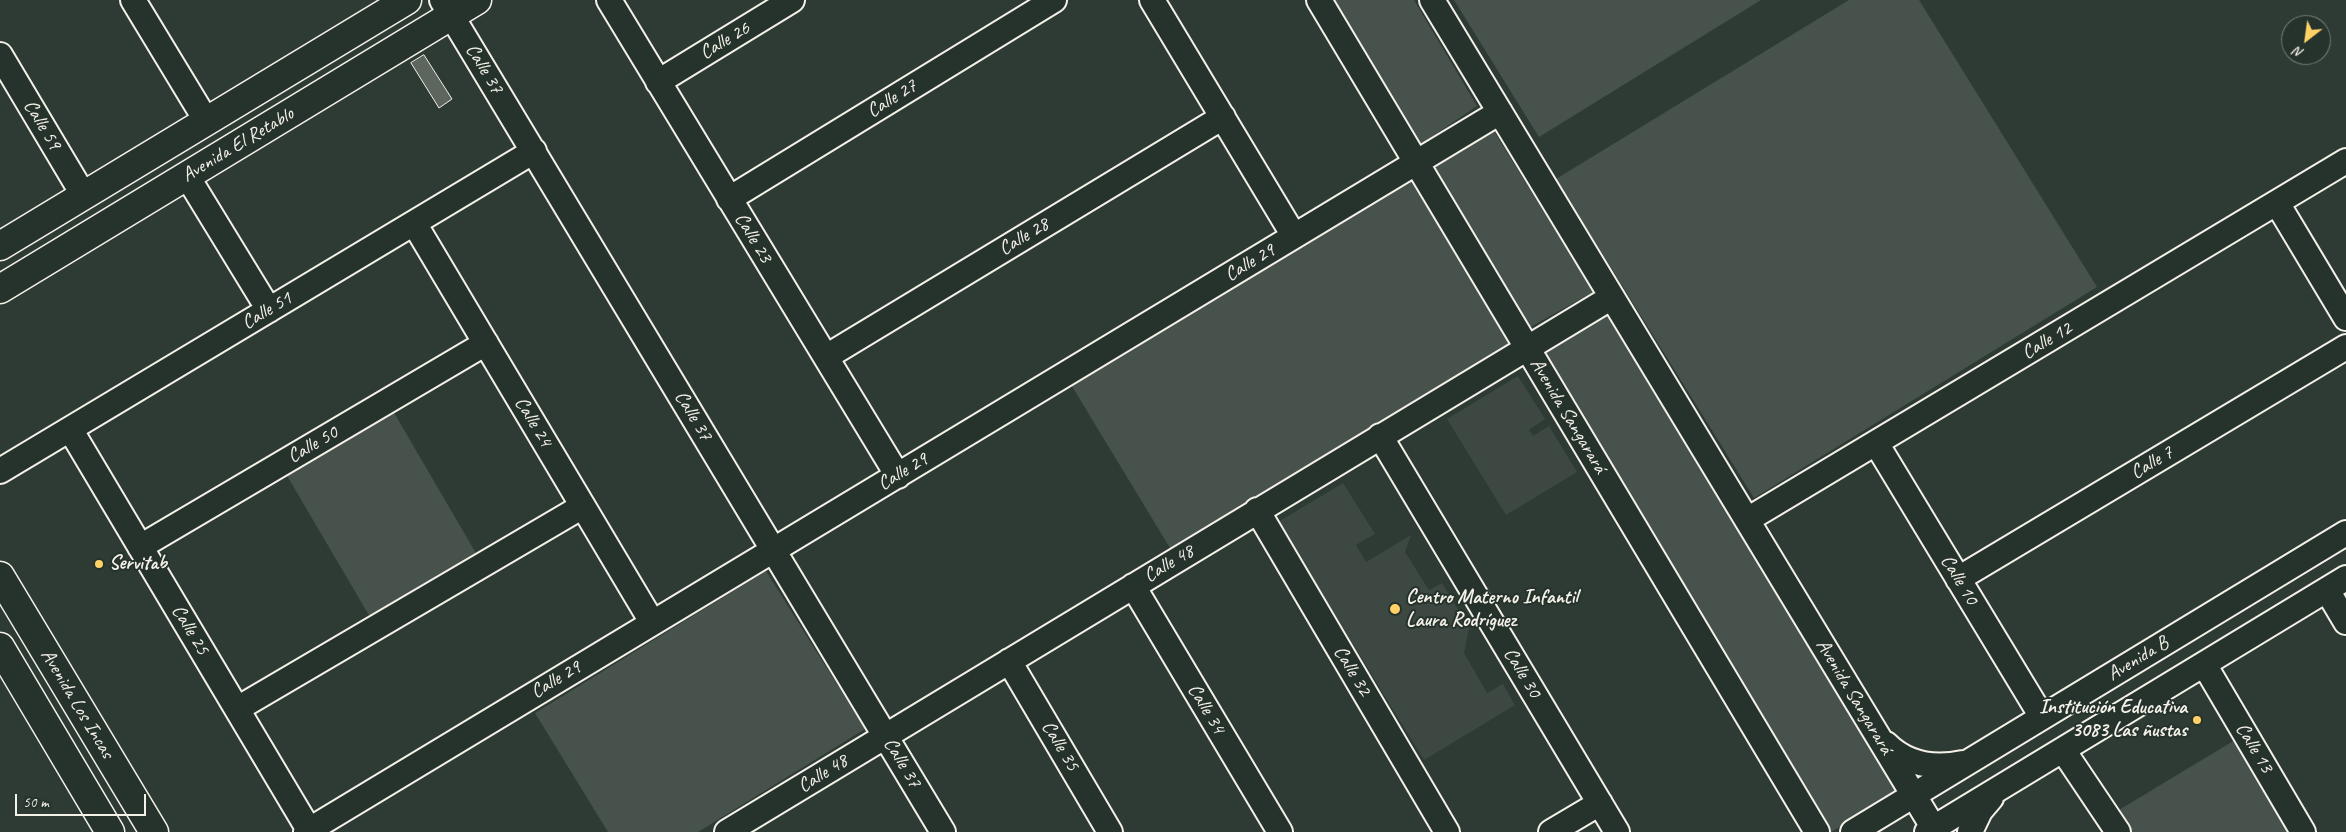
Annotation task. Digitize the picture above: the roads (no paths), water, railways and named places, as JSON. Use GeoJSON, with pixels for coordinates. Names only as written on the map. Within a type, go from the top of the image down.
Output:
{"type":"FeatureCollection","features":[{"type":"Feature","properties":{"kind":"main road","name":"Avenida El Retablo"},"geometry":{"type":"LineString","coordinates":[[0,246],[408,0]]}},
{"type":"Feature","properties":{"kind":"main road","name":"Avenida El Retablo"},"geometry":{"type":"LineString","coordinates":[[0,289],[187,176],[447,8],[477,0]]}},
{"type":"Feature","properties":{"kind":"main road","name":"Avenida Los Incas"},"geometry":{"type":"LineString","coordinates":[[0,576],[154,832]]}},
{"type":"Feature","properties":{"kind":"main road","name":"Avenida Los Incas"},"geometry":{"type":"LineString","coordinates":[[0,647],[110,832]]}},
{"type":"Feature","properties":{"kind":"street"},"geometry":{"type":"LineString","coordinates":[[133,0],[207,122]]}},
{"type":"Feature","properties":{"kind":"street","name":"Calle 23"},"geometry":{"type":"LineString","coordinates":[[609,0],[898,476]]}},
{"type":"Feature","properties":{"kind":"street","name":"Calle 26"},"geometry":{"type":"LineString","coordinates":[[658,82],[792,0]]}},
{"type":"Feature","properties":{"kind":"street","name":"Calle 27"},"geometry":{"type":"LineString","coordinates":[[729,199],[1054,0]]}},
{"type":"Feature","properties":{"kind":"street"},"geometry":{"type":"LineString","coordinates":[[1152,0],[1294,236]]}},
{"type":"Feature","properties":{"kind":"street","name":"Avenida Sangarará"},"geometry":{"type":"LineString","coordinates":[[1319,0],[1818,832]]}},
{"type":"Feature","properties":{"kind":"street","name":"Avenida Sangarará"},"geometry":{"type":"LineString","coordinates":[[1432,0],[1914,795],[1932,831]]}},
{"type":"Feature","properties":{"kind":"street","name":"Calle 37"},"geometry":{"type":"LineString","coordinates":[[447,8],[944,832]]}},
{"type":"Feature","properties":{"kind":"street","name":"Calle 59"},"geometry":{"type":"LineString","coordinates":[[0,54],[84,196]]}},
{"type":"Feature","properties":{"kind":"street","name":"Calle 29"},"geometry":{"type":"LineString","coordinates":[[308,831],[1500,112]]}},
{"type":"Feature","properties":{"kind":"street","name":"Calle 28"},"geometry":{"type":"LineString","coordinates":[[826,358],[1223,117]]}},
{"type":"Feature","properties":{"kind":"street","name":"Calle 51"},"geometry":{"type":"LineString","coordinates":[[0,471],[534,152]]}},
{"type":"Feature","properties":{"kind":"street","name":"Calle 12"},"geometry":{"type":"LineString","coordinates":[[1747,520],[2346,161]]}},
{"type":"Feature","properties":{"kind":"street"},"geometry":{"type":"LineString","coordinates":[[187,176],[269,310]]}},
{"type":"Feature","properties":{"kind":"street"},"geometry":{"type":"LineString","coordinates":[[2277,203],[2346,318]]}},
{"type":"Feature","properties":{"kind":"street","name":"Calle 24"},"geometry":{"type":"LineString","coordinates":[[414,223],[652,622]]}},
{"type":"Feature","properties":{"kind":"street","name":"Calle 48"},"geometry":{"type":"LineString","coordinates":[[727,832],[1612,297]]}},
{"type":"Feature","properties":{"kind":"street","name":"Calle 50"},"geometry":{"type":"LineString","coordinates":[[140,547],[486,343]]}},
{"type":"Feature","properties":{"kind":"street","name":"Calle 7"},"geometry":{"type":"LineString","coordinates":[[1958,579],[2346,347]]}},
{"type":"Feature","properties":{"kind":"street","name":"Calle 25"},"geometry":{"type":"LineString","coordinates":[[70,429],[308,831]]}},
{"type":"Feature","properties":{"kind":"street","name":"Calle 30"},"geometry":{"type":"LineString","coordinates":[[1380,436],[1617,832]]}},
{"type":"Feature","properties":{"kind":"street","name":"Calle 10"},"geometry":{"type":"LineString","coordinates":[[1876,443],[2042,717]]}},
{"type":"Feature","properties":{"kind":"street"},"geometry":{"type":"LineString","coordinates":[[237,709],[583,506]]}},
{"type":"Feature","properties":{"kind":"street","name":"Calle 32"},"geometry":{"type":"LineString","coordinates":[[1257,510],[1447,832]]}},
{"type":"Feature","properties":{"kind":"street","name":"Avenida B"},"geometry":{"type":"LineString","coordinates":[[1853,832],[2346,533]]}},
{"type":"Feature","properties":{"kind":"street"},"geometry":{"type":"LineString","coordinates":[[2337,584],[2346,622]]}},
{"type":"Feature","properties":{"kind":"street","name":"Avenida B"},"geometry":{"type":"LineString","coordinates":[[1932,831],[2004,785],[2337,584]]}},
{"type":"Feature","properties":{"kind":"street","name":"Calle 34"},"geometry":{"type":"LineString","coordinates":[[1133,586],[1280,832]]}},
{"type":"Feature","properties":{"kind":"street"},"geometry":{"type":"LineString","coordinates":[[2245,594],[2266,627]]}},
{"type":"Feature","properties":{"kind":"street","name":"Calle 35"},"geometry":{"type":"LineString","coordinates":[[1009,661],[1110,832]]}},
{"type":"Feature","properties":{"kind":"street","name":"Calle 13"},"geometry":{"type":"LineString","coordinates":[[2204,664],[2304,832]]}},
{"type":"Feature","properties":{"kind":"street"},"geometry":{"type":"LineString","coordinates":[[1873,729],[1891,749],[1913,762],[1950,766],[1976,757]]}},
{"type":"Feature","properties":{"kind":"street"},"geometry":{"type":"LineString","coordinates":[[2063,750],[2118,832]]}},
{"type":"Feature","properties":{"kind":"street"},"geometry":{"type":"LineString","coordinates":[[1788,783],[1797,807],[1797,832]]}},
{"type":"Feature","properties":{"kind":"street"},"geometry":{"type":"LineString","coordinates":[[1970,832],[1980,810],[2004,785]]}},
{"type":"Feature","properties":{"kind":"street"},"geometry":{"type":"LineString","coordinates":[[1552,832],[1600,803]]}},
{"type":"Feature","properties":{"kind":"place","name":"Servitab"},"geometry":{"type":"Point","coordinates":[99,564]}},
{"type":"Feature","properties":{"kind":"place","name":"Centro Materno Infantil Laura Rodríguez"},"geometry":{"type":"Point","coordinates":[1395,609]}},
{"type":"Feature","properties":{"kind":"place","name":"Institución Educativa 3083 Las ñustas"},"geometry":{"type":"Point","coordinates":[2197,720]}}]}
